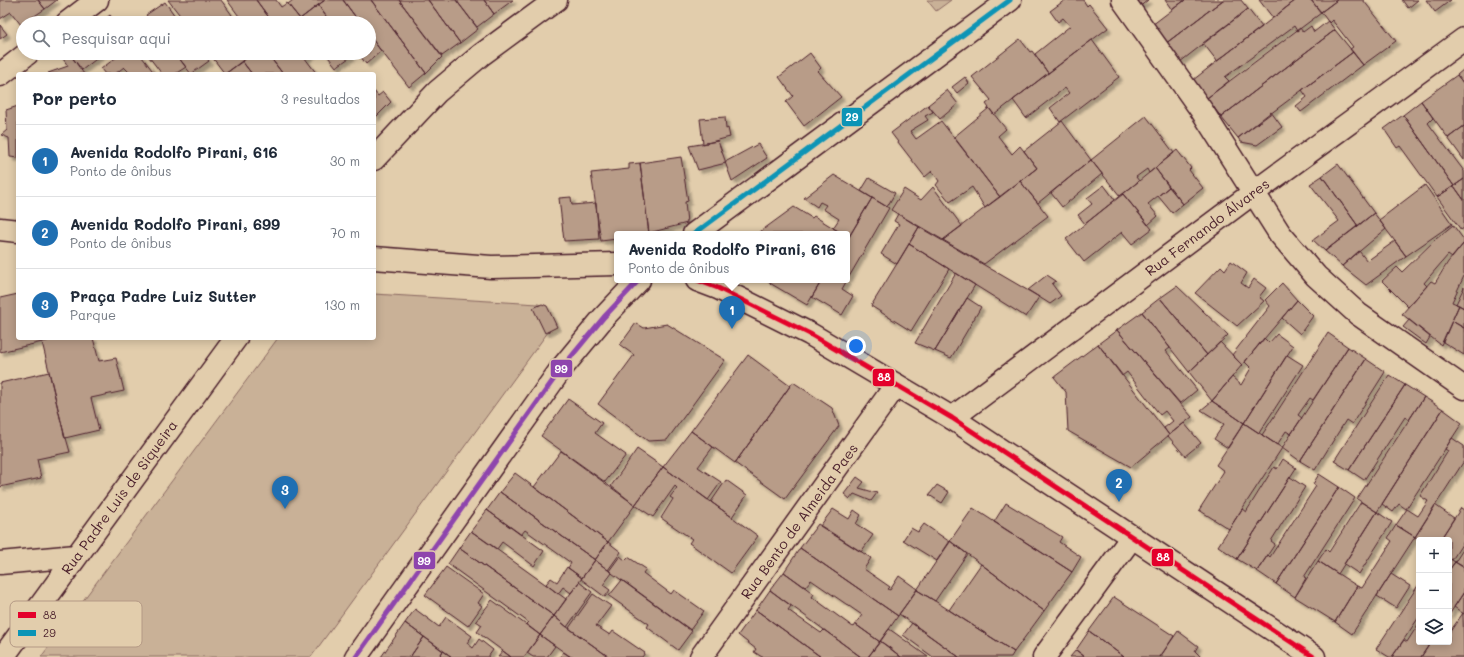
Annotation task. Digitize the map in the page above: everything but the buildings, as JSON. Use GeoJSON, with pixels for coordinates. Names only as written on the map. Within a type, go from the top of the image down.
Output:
{"type":"FeatureCollection","features":[{"type":"Feature","properties":{"kind":"street"},"geometry":{"type":"LineString","coordinates":[[76,16],[97,0]]}},
{"type":"Feature","properties":{"kind":"street"},"geometry":{"type":"LineString","coordinates":[[376,157],[437,92],[481,55],[556,0]]}},
{"type":"Feature","properties":{"kind":"street"},"geometry":{"type":"LineString","coordinates":[[698,231],[1010,0]]}},
{"type":"Feature","properties":{"kind":"street"},"geometry":{"type":"LineString","coordinates":[[1123,0],[1202,111],[1280,234],[1316,276],[1358,314],[1464,388]]}},
{"type":"Feature","properties":{"kind":"street","name":"Rua Fernando Álvares"},"geometry":{"type":"LineString","coordinates":[[952,418],[1253,193],[1464,39]]}},
{"type":"Feature","properties":{"kind":"street"},"geometry":{"type":"LineString","coordinates":[[0,75],[19,60]]}},
{"type":"Feature","properties":{"kind":"street"},"geometry":{"type":"LineString","coordinates":[[0,229],[16,231]]}},
{"type":"Feature","properties":{"kind":"street"},"geometry":{"type":"LineString","coordinates":[[376,258],[490,267],[614,264]]}},
{"type":"Feature","properties":{"kind":"street"},"geometry":{"type":"LineString","coordinates":[[356,657],[561,369],[604,317],[636,283]]}},
{"type":"Feature","properties":{"kind":"street"},"geometry":{"type":"LineString","coordinates":[[705,283],[718,288],[810,334],[952,418],[1314,657]]}},
{"type":"Feature","properties":{"kind":"street","name":"Rua Padre Luis de Siqueira"},"geometry":{"type":"LineString","coordinates":[[43,601],[235,340]]}},
{"type":"Feature","properties":{"kind":"street","name":"Rua Bento de Almeida Paes"},"geometry":{"type":"LineString","coordinates":[[701,657],[896,385]]}},
{"type":"Feature","properties":{"kind":"street"},"geometry":{"type":"LineString","coordinates":[[1044,657],[1132,537]]}},
{"type":"Feature","properties":{"kind":"street"},"geometry":{"type":"LineString","coordinates":[[0,563],[76,556]]}},
{"type":"Feature","properties":{"kind":"street","name":"Rua Padre Luis de Siqueira"},"geometry":{"type":"LineString","coordinates":[[3,657],[10,647]]}},
{"type":"Feature","properties":{"kind":"shaded area"},"geometry":{"type":"Polygon","coordinates":[[[927,0],[951,0],[936,11],[927,0]]]}},
{"type":"Feature","properties":{"kind":"shaded area"},"geometry":{"type":"Polygon","coordinates":[[[376,294],[541,305],[551,328],[311,657],[41,657],[48,647],[142,647],[142,601],[83,601],[277,340],[376,340],[376,294]]]}},
{"type":"Feature","properties":{"kind":"transit line","name":"29"},"geometry":{"type":"LineString","coordinates":[[698,231],[1010,0]]}},
{"type":"Feature","properties":{"kind":"transit line","name":"99"},"geometry":{"type":"LineString","coordinates":[[356,657],[561,369],[604,317],[636,283]]}},
{"type":"Feature","properties":{"kind":"transit line","name":"88"},"geometry":{"type":"LineString","coordinates":[[705,283],[718,288],[810,334],[952,418],[1314,657]]}},
{"type":"Feature","properties":{"kind":"place","name":"Avenida Rodolfo Pirani, 616"},"geometry":{"type":"Point","coordinates":[732,329]}},
{"type":"Feature","properties":{"kind":"place","name":"Avenida Rodolfo Pirani, 699"},"geometry":{"type":"Point","coordinates":[1119,502]}},
{"type":"Feature","properties":{"kind":"place","name":"Praça Padre Luiz Sutter"},"geometry":{"type":"Point","coordinates":[285,509]}}]}
